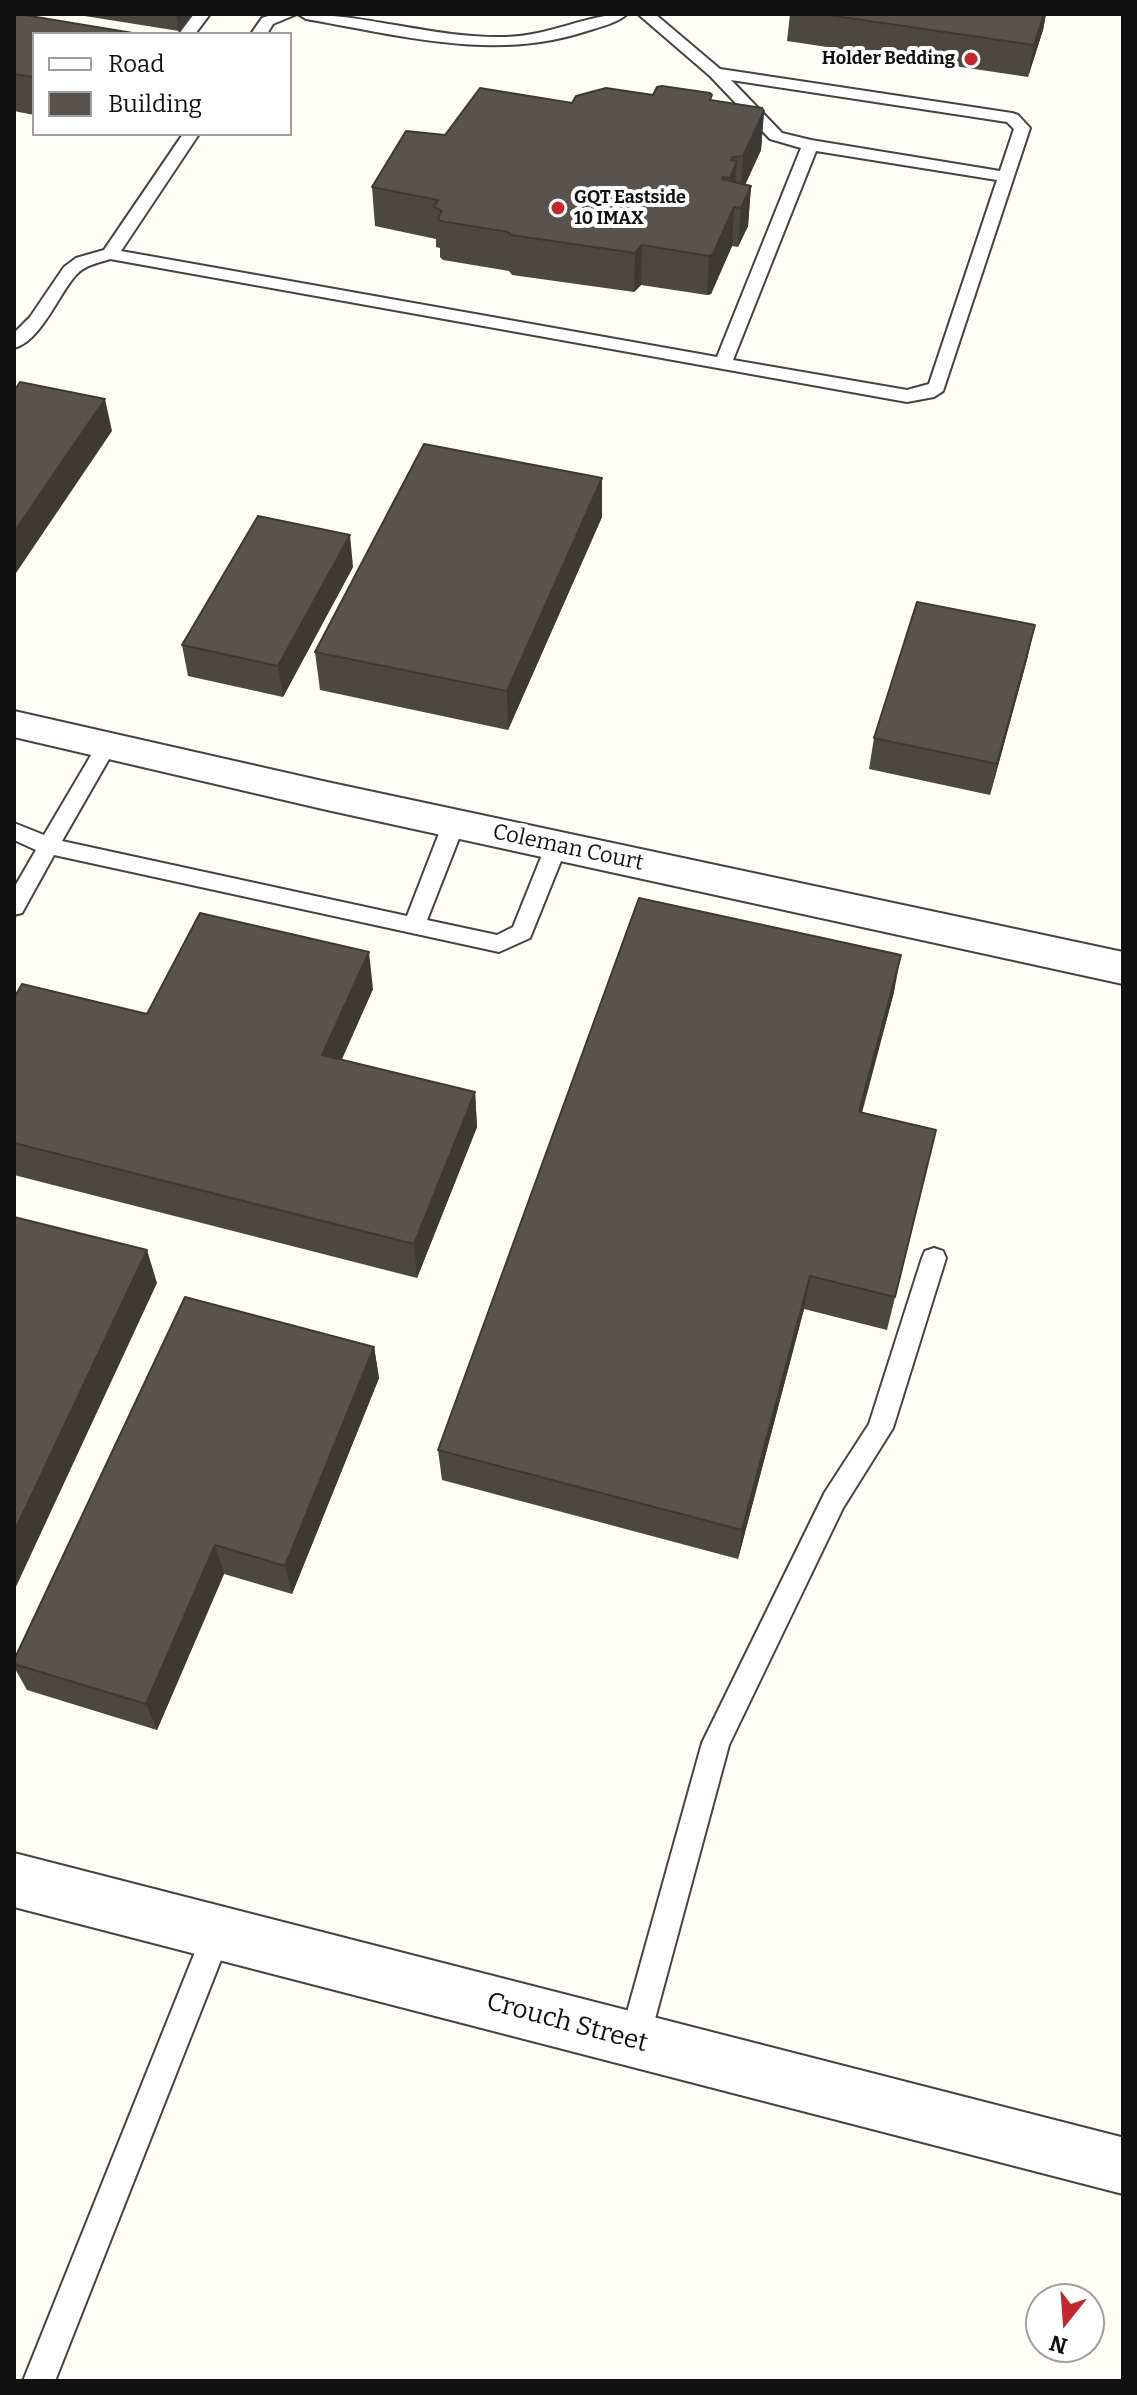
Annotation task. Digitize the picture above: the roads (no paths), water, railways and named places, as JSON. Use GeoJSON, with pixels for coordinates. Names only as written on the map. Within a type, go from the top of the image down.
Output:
{"type":"FeatureCollection","features":[{"type":"Feature","properties":{"kind":"street","name":"Coleman Court"},"geometry":{"type":"LineString","coordinates":[[14,724],[556,846],[1123,968]]}},
{"type":"Feature","properties":{"kind":"street","name":"Crouch Street"},"geometry":{"type":"LineString","coordinates":[[14,1880],[1122,2166]]}},
{"type":"Feature","properties":{"kind":"lane"},"geometry":{"type":"LineString","coordinates":[[188,32],[202,14]]}},
{"type":"Feature","properties":{"kind":"lane"},"geometry":{"type":"LineString","coordinates":[[260,32],[267,21],[289,14]]}},
{"type":"Feature","properties":{"kind":"lane"},"geometry":{"type":"LineString","coordinates":[[306,14],[481,42],[537,39],[587,28],[619,14]]}},
{"type":"Feature","properties":{"kind":"lane"},"geometry":{"type":"LineString","coordinates":[[646,14],[715,73],[776,136],[810,145],[1006,177]]}},
{"type":"Feature","properties":{"kind":"lane"},"geometry":{"type":"LineString","coordinates":[[14,343],[36,321],[70,271],[82,262],[110,254],[907,396],[928,393],[937,387],[1022,128],[1012,118],[715,73]]}},
{"type":"Feature","properties":{"kind":"lane"},"geometry":{"type":"LineString","coordinates":[[110,254],[190,136]]}},
{"type":"Feature","properties":{"kind":"lane"},"geometry":{"type":"LineString","coordinates":[[723,363],[810,145]]}},
{"type":"Feature","properties":{"kind":"lane"},"geometry":{"type":"LineString","coordinates":[[14,907],[107,745]]}},
{"type":"Feature","properties":{"kind":"lane"},"geometry":{"type":"LineString","coordinates":[[414,926],[454,823]]}},
{"type":"Feature","properties":{"kind":"lane"},"geometry":{"type":"LineString","coordinates":[[14,831],[48,846],[499,944],[522,932],[556,846]]}},
{"type":"Feature","properties":{"kind":"lane"},"geometry":{"type":"LineString","coordinates":[[634,2041],[716,1743],[834,1500],[880,1428],[934,1258]]}},
{"type":"Feature","properties":{"kind":"lane"},"geometry":{"type":"LineString","coordinates":[[39,2381],[217,1932]]}},
{"type":"Feature","properties":{"kind":"place","name":"Holder Bedding"},"geometry":{"type":"Point","coordinates":[971,59]}},
{"type":"Feature","properties":{"kind":"place","name":"GQT Eastside 10 IMAX"},"geometry":{"type":"Point","coordinates":[558,208]}}]}
